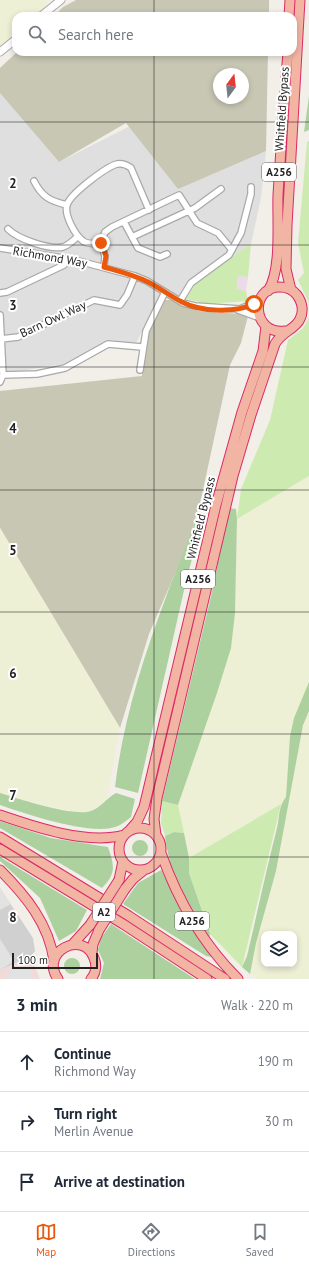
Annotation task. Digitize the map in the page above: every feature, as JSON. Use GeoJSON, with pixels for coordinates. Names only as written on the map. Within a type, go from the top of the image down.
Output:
{"type":"FeatureCollection","features":[{"type":"Feature","properties":{"kind":"highway"},"geometry":{"type":"LineString","coordinates":[[289,12],[290,0]]}},
{"type":"Feature","properties":{"kind":"highway","name":"Whitfield Bypass"},"geometry":{"type":"LineString","coordinates":[[297,52],[300,0]]}},
{"type":"Feature","properties":{"kind":"highway","name":"Whitfield Bypass"},"geometry":{"type":"LineString","coordinates":[[268,291],[276,270],[277,208],[288,56]]}},
{"type":"Feature","properties":{"kind":"highway","name":"Whitfield Bypass"},"geometry":{"type":"LineString","coordinates":[[291,290],[286,269],[287,225],[297,56]]}},
{"type":"Feature","properties":{"kind":"highway"},"geometry":{"type":"LineString","coordinates":[[280,287],[291,290],[300,299],[302,311],[298,322],[293,328],[285,331],[275,331],[263,322],[258,310],[260,301],[268,291],[280,287]]}},
{"type":"Feature","properties":{"kind":"highway","name":"Whitfield Bypass"},"geometry":{"type":"LineString","coordinates":[[126,833],[137,822],[144,807],[232,443],[263,350],[263,322]]}},
{"type":"Feature","properties":{"kind":"highway","name":"Whitfield Bypass"},"geometry":{"type":"LineString","coordinates":[[156,835],[154,818],[157,798],[231,484],[271,353],[276,341],[285,331]]}},
{"type":"Feature","properties":{"kind":"highway"},"geometry":{"type":"LineString","coordinates":[[0,815],[46,829],[91,838],[107,838],[143,828],[156,835],[160,841],[161,853],[155,864],[144,870],[133,879],[99,930],[93,944],[92,953],[96,964],[95,972],[91,979]]}},
{"type":"Feature","properties":{"kind":"highway"},"geometry":{"type":"LineString","coordinates":[[54,962],[60,950],[72,945],[90,925],[118,880],[122,872],[122,861],[119,850],[120,842],[126,833]]}},
{"type":"Feature","properties":{"kind":"highway","name":"A2"},"geometry":{"type":"LineString","coordinates":[[0,837],[129,916],[225,979]]}},
{"type":"Feature","properties":{"kind":"highway","name":"A2"},"geometry":{"type":"LineString","coordinates":[[0,849],[123,924],[207,979]]}},
{"type":"Feature","properties":{"kind":"highway","name":"A256"},"geometry":{"type":"LineString","coordinates":[[161,853],[172,881],[192,921],[218,959],[238,979]]}},
{"type":"Feature","properties":{"kind":"highway"},"geometry":{"type":"LineString","coordinates":[[122,861],[132,869],[144,870]]}},
{"type":"Feature","properties":{"kind":"highway"},"geometry":{"type":"LineString","coordinates":[[0,870],[23,896],[42,923],[49,938],[57,978]]}},
{"type":"Feature","properties":{"kind":"highway"},"geometry":{"type":"LineString","coordinates":[[72,945],[83,946],[92,953]]}},
{"type":"Feature","properties":{"kind":"street"},"geometry":{"type":"LineString","coordinates":[[46,12],[61,0]]}},
{"type":"Feature","properties":{"kind":"street"},"geometry":{"type":"LineString","coordinates":[[0,52],[12,42]]}},
{"type":"Feature","properties":{"kind":"street"},"geometry":{"type":"LineString","coordinates":[[101,243],[90,244],[83,241],[78,236],[67,212],[67,205],[78,190],[94,178],[112,166],[122,164],[131,168],[135,173],[149,210]]}},
{"type":"Feature","properties":{"kind":"street"},"geometry":{"type":"LineString","coordinates":[[34,181],[48,200],[67,205]]}},
{"type":"Feature","properties":{"kind":"street"},"geometry":{"type":"LineString","coordinates":[[180,301],[191,282],[229,255],[240,233],[251,194],[250,188]]}},
{"type":"Feature","properties":{"kind":"street"},"geometry":{"type":"LineString","coordinates":[[132,237],[188,211],[221,189]]}},
{"type":"Feature","properties":{"kind":"street"},"geometry":{"type":"LineString","coordinates":[[104,267],[106,256],[101,243],[105,232],[179,195],[188,211],[201,226],[218,233],[232,250]]}},
{"type":"Feature","properties":{"kind":"street"},"geometry":{"type":"LineString","coordinates":[[124,222],[136,247],[160,256],[167,254]]}},
{"type":"Feature","properties":{"kind":"street"},"geometry":{"type":"LineString","coordinates":[[8,229],[23,239],[55,247],[64,247],[78,236]]}},
{"type":"Feature","properties":{"kind":"street","name":"Richmond Way"},"geometry":{"type":"LineString","coordinates":[[0,248],[67,259],[104,267],[135,276],[180,301],[205,308],[235,309],[249,307],[260,301]]}},
{"type":"Feature","properties":{"kind":"street"},"geometry":{"type":"LineString","coordinates":[[0,293],[7,292],[64,265],[67,259]]}},
{"type":"Feature","properties":{"kind":"street","name":"Barn Owl Way"},"geometry":{"type":"LineString","coordinates":[[1,338],[18,337],[94,300],[120,305],[127,295],[135,276]]}},
{"type":"Feature","properties":{"kind":"street"},"geometry":{"type":"LineString","coordinates":[[140,370],[142,347],[146,331],[165,292]]}},
{"type":"Feature","properties":{"kind":"street","name":"Richmond Way"},"geometry":{"type":"LineString","coordinates":[[235,309],[250,313],[263,322]]}},
{"type":"Feature","properties":{"kind":"street"},"geometry":{"type":"LineString","coordinates":[[0,315],[2,378],[37,374],[65,368],[108,344],[142,347]]}},
{"type":"Feature","properties":{"kind":"shaded area"},"geometry":{"type":"Polygon","coordinates":[[[0,0],[45,0],[48,10],[46,12],[12,12],[12,42],[0,52],[0,0]]]}},
{"type":"Feature","properties":{"kind":"shaded area"},"geometry":{"type":"Polygon","coordinates":[[[76,0],[269,0],[269,12],[58,12],[63,7],[76,0]]]}},
{"type":"Feature","properties":{"kind":"shaded area"},"geometry":{"type":"Polygon","coordinates":[[[13,56],[268,56],[266,151],[178,189],[126,123],[59,162],[0,93],[0,68],[13,56]]]}},
{"type":"Feature","properties":{"kind":"shaded area"},"geometry":{"type":"Polygon","coordinates":[[[0,93],[59,162],[130,126],[260,153],[266,151],[261,198],[251,244],[198,279],[177,302],[160,295],[136,343],[110,340],[70,363],[0,374],[0,93]]]}},
{"type":"Feature","properties":{"kind":"shaded area"},"geometry":{"type":"Polygon","coordinates":[[[238,276],[248,277],[246,291],[237,290],[238,276]]]}},
{"type":"Feature","properties":{"kind":"shaded area"},"geometry":{"type":"Polygon","coordinates":[[[165,300],[171,300],[182,306],[200,311],[241,314],[248,316],[241,343],[230,365],[201,499],[188,543],[149,634],[120,728],[0,528],[0,391],[142,376],[142,356],[148,334],[165,300]]]}},
{"type":"Feature","properties":{"kind":"shaded area"},"geometry":{"type":"Polygon","coordinates":[[[309,476],[309,685],[290,736],[286,797],[281,804],[189,858],[178,805],[217,693],[235,613],[237,519],[309,476]]]}},
{"type":"Feature","properties":{"kind":"shaded area"},"geometry":{"type":"Polygon","coordinates":[[[0,528],[120,728],[107,798],[92,811],[81,813],[29,802],[0,793],[0,528]]]}},
{"type":"Feature","properties":{"kind":"shaded area"},"geometry":{"type":"Polygon","coordinates":[[[309,711],[309,979],[258,979],[250,974],[256,943],[276,871],[303,725],[309,711]]]}},
{"type":"Feature","properties":{"kind":"shaded area"},"geometry":{"type":"Polygon","coordinates":[[[0,888],[33,938],[35,951],[31,956],[0,970],[0,888]]]}},
{"type":"Feature","properties":{"kind":"shaded area"},"geometry":{"type":"Polygon","coordinates":[[[0,888],[11,904],[0,910],[0,888]]]}},
{"type":"Feature","properties":{"kind":"shaded area"},"geometry":{"type":"Polygon","coordinates":[[[0,939],[14,961],[0,970],[0,939]]]}},
{"type":"Feature","properties":{"kind":"shaded area"},"geometry":{"type":"Polygon","coordinates":[[[31,956],[40,979],[0,979],[0,970],[31,956]]]}},
{"type":"Feature","properties":{"kind":"shaded area"},"geometry":{"type":"Polygon","coordinates":[[[25,966],[26,970],[31,969],[33,979],[6,979],[5,975],[10,974],[8,970],[25,966]]]}},
{"type":"Feature","properties":{"kind":"green space"},"geometry":{"type":"Polygon","coordinates":[[[309,96],[309,130],[304,132],[309,96]]]}},
{"type":"Feature","properties":{"kind":"green space"},"geometry":{"type":"Polygon","coordinates":[[[309,141],[309,303],[298,280],[304,273],[298,243],[307,142],[309,141]]]}},
{"type":"Feature","properties":{"kind":"green space"},"geometry":{"type":"Polygon","coordinates":[[[251,244],[248,277],[238,276],[237,289],[246,291],[248,301],[207,304],[186,299],[198,279],[251,244]]]}},
{"type":"Feature","properties":{"kind":"green space"},"geometry":{"type":"Polygon","coordinates":[[[309,318],[309,476],[237,519],[241,489],[270,420],[288,340],[303,328],[309,318]]]}},
{"type":"Feature","properties":{"kind":"green space"},"geometry":{"type":"Polygon","coordinates":[[[229,508],[236,509],[237,519],[235,613],[231,648],[178,805],[162,801],[212,592],[229,508]]]}},
{"type":"Feature","properties":{"kind":"green space"},"geometry":{"type":"Polygon","coordinates":[[[195,520],[202,523],[187,577],[138,793],[115,787],[123,738],[149,643],[195,520]]]}},
{"type":"Feature","properties":{"kind":"green space"},"geometry":{"type":"Polygon","coordinates":[[[309,682],[309,711],[303,725],[276,871],[256,943],[250,974],[242,967],[247,956],[277,828],[280,808],[286,797],[290,736],[294,718],[309,682]]]}},
{"type":"Feature","properties":{"kind":"green space"},"geometry":{"type":"Polygon","coordinates":[[[0,793],[72,812],[94,810],[116,793],[135,799],[131,817],[123,823],[107,829],[93,829],[59,823],[0,805],[0,793]]]}},
{"type":"Feature","properties":{"kind":"green space"},"geometry":{"type":"Polygon","coordinates":[[[162,801],[178,805],[184,833],[174,832],[165,836],[161,823],[162,801]]]}},
{"type":"Feature","properties":{"kind":"green space"},"geometry":{"type":"Polygon","coordinates":[[[281,804],[242,967],[210,934],[189,873],[189,858],[281,804]]]}},
{"type":"Feature","properties":{"kind":"green space"},"geometry":{"type":"Polygon","coordinates":[[[0,821],[51,838],[108,847],[113,864],[110,878],[102,888],[0,828],[0,821]]]}},
{"type":"Feature","properties":{"kind":"green space"},"geometry":{"type":"Polygon","coordinates":[[[174,832],[184,833],[189,858],[189,873],[210,934],[209,939],[187,902],[175,878],[167,851],[165,836],[174,832]]]}},
{"type":"Feature","properties":{"kind":"green space"},"geometry":{"type":"Polygon","coordinates":[[[140,840],[147,845],[148,848],[143,855],[140,856],[133,851],[132,848],[137,841],[140,840]]]}},
{"type":"Feature","properties":{"kind":"green space"},"geometry":{"type":"Polygon","coordinates":[[[0,857],[87,910],[76,931],[59,941],[40,898],[0,861],[0,857]]]}},
{"type":"Feature","properties":{"kind":"green space"},"geometry":{"type":"Polygon","coordinates":[[[161,870],[197,936],[212,957],[206,956],[123,904],[138,883],[161,870]]]}},
{"type":"Feature","properties":{"kind":"green space"},"geometry":{"type":"Polygon","coordinates":[[[111,924],[195,979],[100,979],[104,963],[98,950],[101,938],[111,924]]]}},
{"type":"Feature","properties":{"kind":"green space"},"geometry":{"type":"Polygon","coordinates":[[[69,958],[75,958],[80,963],[78,972],[75,974],[69,974],[64,969],[64,963],[69,958]]]}},
{"type":"Feature","properties":{"kind":"route"},"geometry":{"type":"LineString","coordinates":[[101,243],[106,256],[104,267],[147,281],[184,303],[205,308],[224,309],[240,309],[254,304]]}}]}
